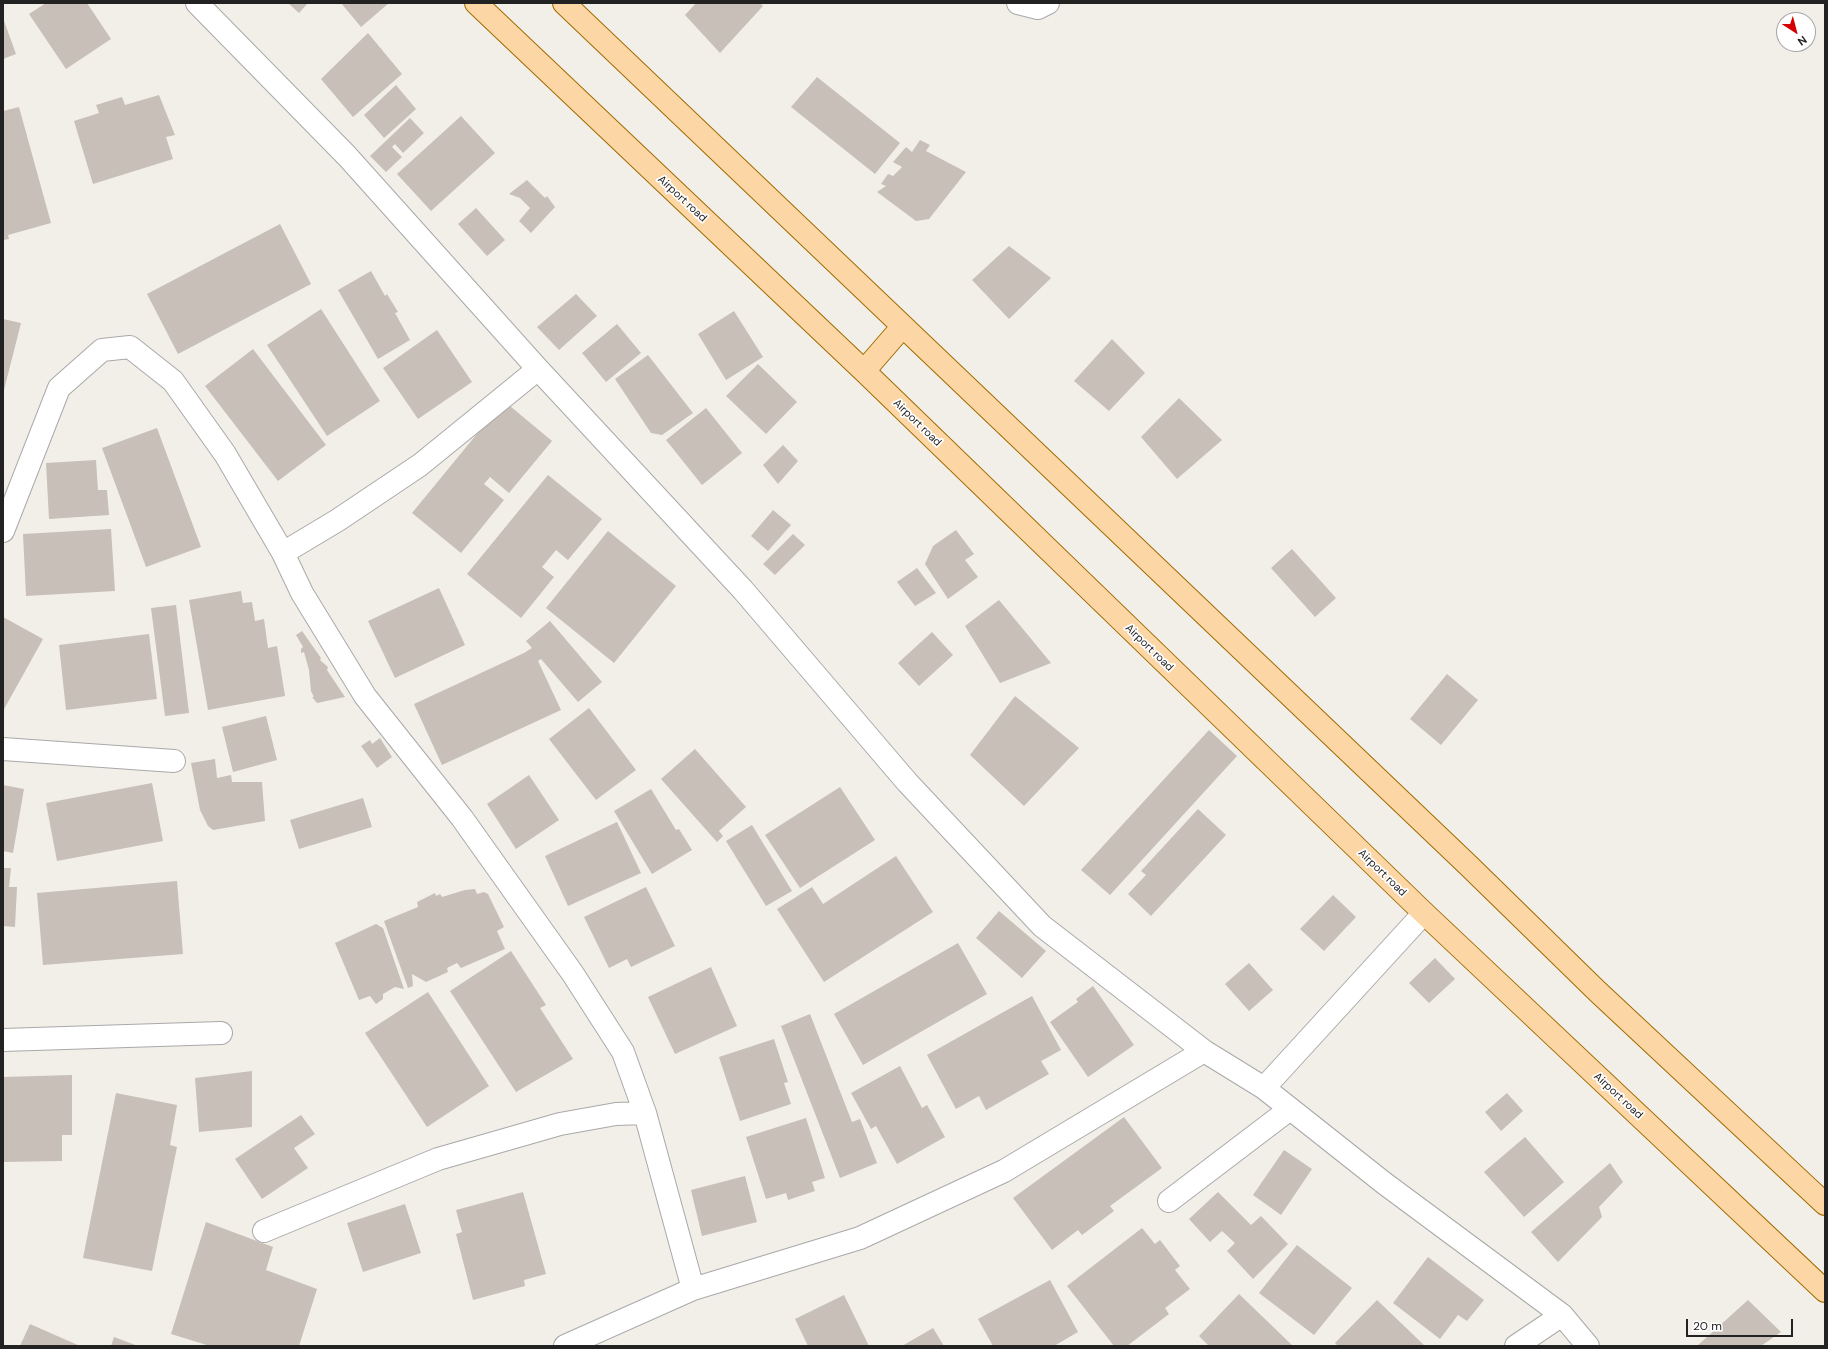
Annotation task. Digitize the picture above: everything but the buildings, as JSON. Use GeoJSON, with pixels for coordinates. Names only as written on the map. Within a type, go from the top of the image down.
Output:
{"type":"FeatureCollection","features":[{"type":"Feature","properties":{"kind":"main road","name":"Airport road"},"geometry":{"type":"LineString","coordinates":[[476,3],[864,371],[1424,913],[1825,1291]]}},
{"type":"Feature","properties":{"kind":"main road"},"geometry":{"type":"LineString","coordinates":[[564,3],[1468,865],[1597,991],[1825,1204]]}},
{"type":"Feature","properties":{"kind":"main road"},"geometry":{"type":"LineString","coordinates":[[864,371],[903,326]]}},
{"type":"Feature","properties":{"kind":"street"},"geometry":{"type":"LineString","coordinates":[[197,3],[347,156],[538,369],[743,590],[907,782],[1042,926],[1204,1051],[1264,1088],[1390,1187],[1562,1315],[1588,1346]]}},
{"type":"Feature","properties":{"kind":"street"},"geometry":{"type":"LineString","coordinates":[[1018,3],[1038,8],[1048,3]]}},
{"type":"Feature","properties":{"kind":"street"},"geometry":{"type":"LineString","coordinates":[[3,531],[59,388],[102,350],[130,347],[172,381],[225,454],[283,553],[302,593],[365,696],[462,818],[573,974],[623,1052],[645,1113],[693,1289]]}},
{"type":"Feature","properties":{"kind":"street"},"geometry":{"type":"LineString","coordinates":[[283,553],[338,520],[420,465],[538,369]]}},
{"type":"Feature","properties":{"kind":"street"},"geometry":{"type":"LineString","coordinates":[[3,749],[174,761]]}},
{"type":"Feature","properties":{"kind":"street"},"geometry":{"type":"LineString","coordinates":[[1264,1088],[1424,913]]}},
{"type":"Feature","properties":{"kind":"street"},"geometry":{"type":"LineString","coordinates":[[3,1040],[221,1033]]}},
{"type":"Feature","properties":{"kind":"street"},"geometry":{"type":"LineString","coordinates":[[565,1346],[693,1289],[860,1238],[1004,1171],[1204,1051]]}},
{"type":"Feature","properties":{"kind":"street"},"geometry":{"type":"LineString","coordinates":[[1169,1202],[1290,1109]]}},
{"type":"Feature","properties":{"kind":"street"},"geometry":{"type":"LineString","coordinates":[[264,1231],[438,1159],[560,1124],[616,1114],[645,1113]]}},
{"type":"Feature","properties":{"kind":"street"},"geometry":{"type":"LineString","coordinates":[[1516,1346],[1562,1315]]}}]}
